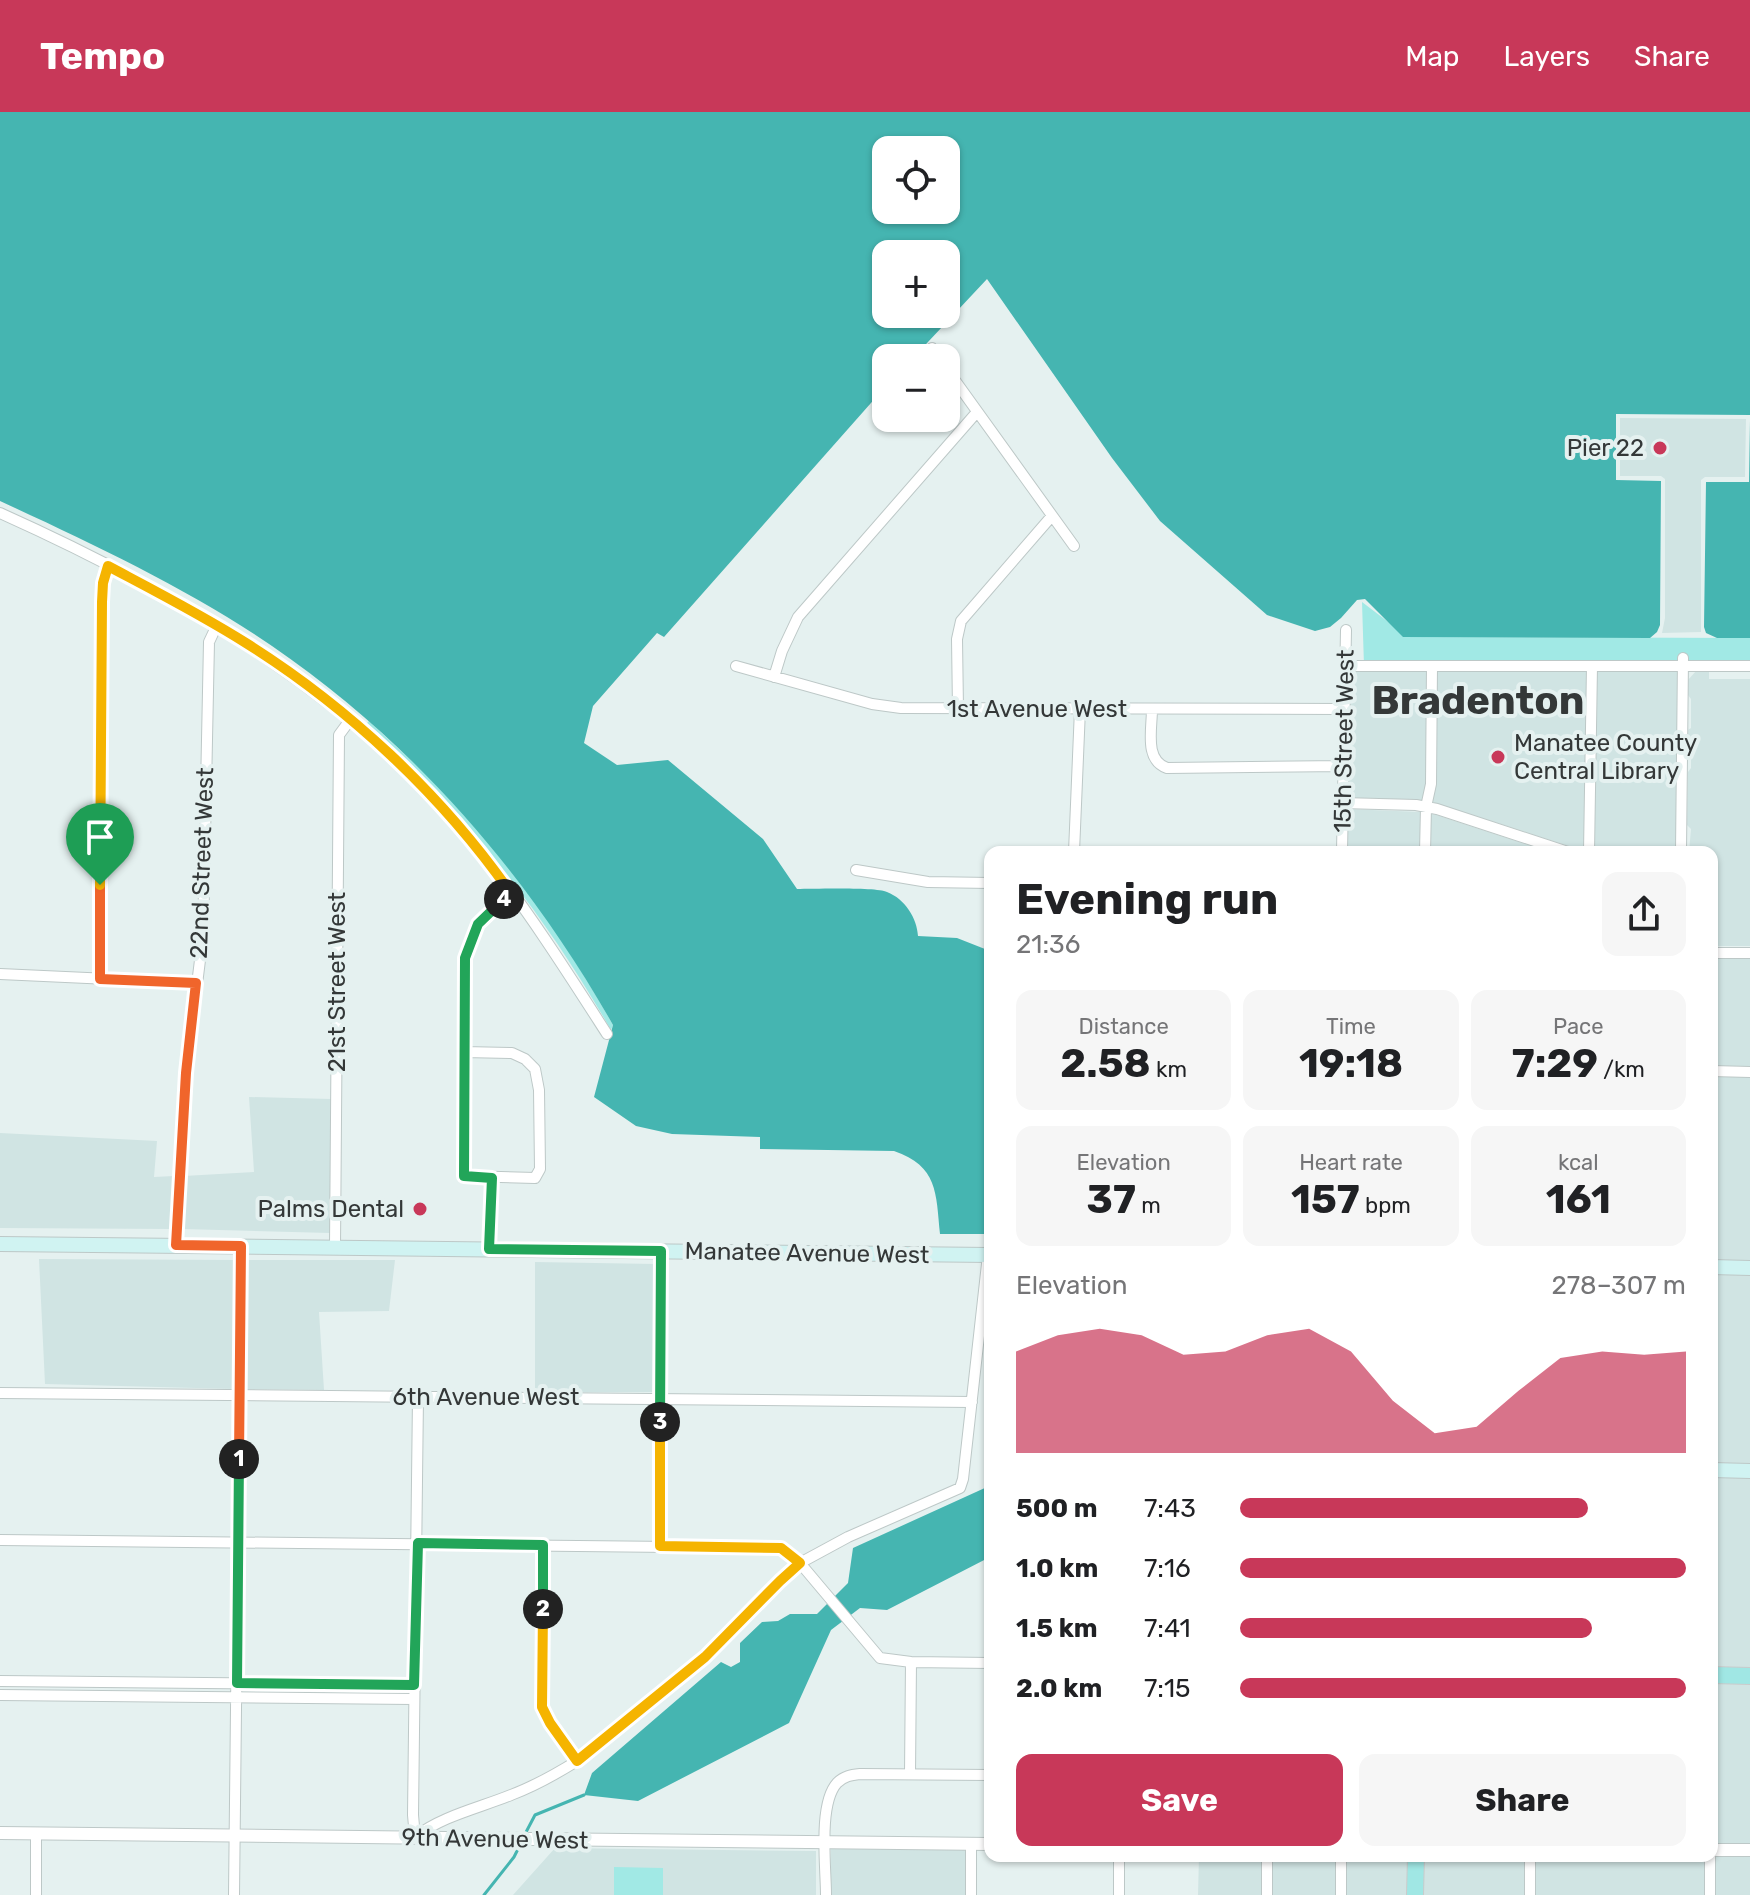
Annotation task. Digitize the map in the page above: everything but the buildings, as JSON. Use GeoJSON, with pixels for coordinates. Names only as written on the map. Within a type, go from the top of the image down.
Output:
{"type":"FeatureCollection","features":[{"type":"Feature","properties":{"kind":"main road","name":"Manatee Avenue West"},"geometry":{"type":"LineString","coordinates":[[0,1244],[984,1255]]}},
{"type":"Feature","properties":{"kind":"main road"},"geometry":{"type":"LineString","coordinates":[[1718,1267],[1750,1268]]}},
{"type":"Feature","properties":{"kind":"main road"},"geometry":{"type":"LineString","coordinates":[[1718,1470],[1750,1471]]}},
{"type":"Feature","properties":{"kind":"main road"},"geometry":{"type":"LineString","coordinates":[[1718,1675],[1750,1676]]}},
{"type":"Feature","properties":{"kind":"main road"},"geometry":{"type":"LineString","coordinates":[[1415,1895],[1416,1862]]}},
{"type":"Feature","properties":{"kind":"street"},"geometry":{"type":"LineString","coordinates":[[960,388],[1074,546]]}},
{"type":"Feature","properties":{"kind":"street"},"geometry":{"type":"LineString","coordinates":[[774,677],[798,617],[977,412]]}},
{"type":"Feature","properties":{"kind":"street"},"geometry":{"type":"LineString","coordinates":[[1,515],[108,566],[217,625],[269,658],[388,752],[488,860],[554,951],[607,1034]]}},
{"type":"Feature","properties":{"kind":"street"},"geometry":{"type":"LineString","coordinates":[[958,709],[957,639],[961,621],[1051,517]]}},
{"type":"Feature","properties":{"kind":"street"},"geometry":{"type":"LineString","coordinates":[[100,979],[102,602],[108,566]]}},
{"type":"Feature","properties":{"kind":"street","name":"22nd Street West"},"geometry":{"type":"LineString","coordinates":[[176,1245],[186,1073],[205,900],[209,642],[217,625]]}},
{"type":"Feature","properties":{"kind":"street","name":"15th Street West"},"geometry":{"type":"LineString","coordinates":[[1342,846],[1346,630]]}},
{"type":"Feature","properties":{"kind":"street"},"geometry":{"type":"LineString","coordinates":[[1345,666],[1592,666],[1683,662],[1750,666]]}},
{"type":"Feature","properties":{"kind":"street"},"geometry":{"type":"LineString","coordinates":[[1681,846],[1683,662]]}},
{"type":"Feature","properties":{"kind":"street","name":"1st Avenue West"},"geometry":{"type":"LineString","coordinates":[[736,666],[885,706],[958,709],[1344,709]]}},
{"type":"Feature","properties":{"kind":"street"},"geometry":{"type":"LineString","coordinates":[[1425,846],[1426,807],[1431,784],[1432,666]]}},
{"type":"Feature","properties":{"kind":"street"},"geometry":{"type":"LineString","coordinates":[[1589,846],[1592,666]]}},
{"type":"Feature","properties":{"kind":"street"},"geometry":{"type":"LineString","coordinates":[[1074,846],[1080,709]]}},
{"type":"Feature","properties":{"kind":"street"},"geometry":{"type":"LineString","coordinates":[[1152,709],[1152,755],[1167,768],[1343,766]]}},
{"type":"Feature","properties":{"kind":"street","name":"21st Street West"},"geometry":{"type":"LineString","coordinates":[[335,1247],[339,735],[350,720]]}},
{"type":"Feature","properties":{"kind":"street"},"geometry":{"type":"LineString","coordinates":[[1342,803],[1426,807],[1549,846]]}},
{"type":"Feature","properties":{"kind":"street"},"geometry":{"type":"LineString","coordinates":[[856,870],[928,882],[984,883]]}},
{"type":"Feature","properties":{"kind":"street"},"geometry":{"type":"LineString","coordinates":[[464,1052],[512,1053],[531,1064],[538,1077],[539,1174],[529,1179],[464,1176],[464,1052],[464,968],[468,946],[478,924],[510,892]]}},
{"type":"Feature","properties":{"kind":"street"},"geometry":{"type":"LineString","coordinates":[[1718,953],[1750,953]]}},
{"type":"Feature","properties":{"kind":"street"},"geometry":{"type":"LineString","coordinates":[[0,974],[196,983]]}},
{"type":"Feature","properties":{"kind":"street"},"geometry":{"type":"LineString","coordinates":[[1718,1071],[1750,1072]]}},
{"type":"Feature","properties":{"kind":"street"},"geometry":{"type":"LineString","coordinates":[[489,1249],[492,1178]]}},
{"type":"Feature","properties":{"kind":"street"},"geometry":{"type":"LineString","coordinates":[[234,1895],[241,1246]]}},
{"type":"Feature","properties":{"kind":"street"},"geometry":{"type":"LineString","coordinates":[[660,1546],[661,1251]]}},
{"type":"Feature","properties":{"kind":"street"},"geometry":{"type":"LineString","coordinates":[[415,1837],[429,1826],[513,1795],[577,1761],[705,1657],[800,1563],[848,1537],[960,1488],[984,1298]]}},
{"type":"Feature","properties":{"kind":"street","name":"6th Avenue West"},"geometry":{"type":"LineString","coordinates":[[0,1393],[972,1402]]}},
{"type":"Feature","properties":{"kind":"street"},"geometry":{"type":"LineString","coordinates":[[415,1837],[418,1397]]}},
{"type":"Feature","properties":{"kind":"street"},"geometry":{"type":"LineString","coordinates":[[0,1540],[781,1548],[800,1563],[880,1658],[911,1662],[984,1663]]}},
{"type":"Feature","properties":{"kind":"street"},"geometry":{"type":"LineString","coordinates":[[543,1545],[542,1707],[577,1761]]}},
{"type":"Feature","properties":{"kind":"street"},"geometry":{"type":"LineString","coordinates":[[910,1774],[911,1662]]}},
{"type":"Feature","properties":{"kind":"street"},"geometry":{"type":"LineString","coordinates":[[0,1681],[414,1685]]}},
{"type":"Feature","properties":{"kind":"street"},"geometry":{"type":"LineString","coordinates":[[0,1695],[414,1699]]}},
{"type":"Feature","properties":{"kind":"street"},"geometry":{"type":"LineString","coordinates":[[826,1895],[827,1802],[835,1785],[843,1778],[860,1774],[984,1775]]}},
{"type":"Feature","properties":{"kind":"street","name":"9th Avenue West"},"geometry":{"type":"LineString","coordinates":[[0,1833],[984,1844]]}},
{"type":"Feature","properties":{"kind":"street"},"geometry":{"type":"LineString","coordinates":[[36,1834],[36,1895]]}},
{"type":"Feature","properties":{"kind":"street"},"geometry":{"type":"LineString","coordinates":[[971,1844],[971,1895]]}},
{"type":"Feature","properties":{"kind":"street"},"geometry":{"type":"LineString","coordinates":[[1718,1850],[1750,1850]]}},
{"type":"Feature","properties":{"kind":"street"},"geometry":{"type":"LineString","coordinates":[[1119,1862],[1119,1895]]}},
{"type":"Feature","properties":{"kind":"street"},"geometry":{"type":"LineString","coordinates":[[1267,1862],[1267,1895]]}},
{"type":"Feature","properties":{"kind":"street"},"geometry":{"type":"LineString","coordinates":[[1341,1862],[1341,1895]]}},
{"type":"Feature","properties":{"kind":"street"},"geometry":{"type":"LineString","coordinates":[[1530,1862],[1530,1895]]}},
{"type":"Feature","properties":{"kind":"street"},"geometry":{"type":"LineString","coordinates":[[1710,1862],[1710,1895]]}},
{"type":"Feature","properties":{"kind":"shaded area"},"geometry":{"type":"Polygon","coordinates":[[[0,112],[1750,112],[1750,415],[1616,414],[1616,480],[1661,481],[1660,625],[1650,638],[1403,637],[1365,599],[1357,600],[1330,627],[1315,631],[1267,615],[1160,521],[1112,458],[987,279],[960,308],[960,240],[872,240],[872,328],[941,328],[926,344],[872,344],[872,402],[664,637],[657,633],[593,706],[584,743],[617,765],[668,760],[763,839],[797,889],[881,890],[899,899],[909,910],[918,936],[957,938],[984,949],[984,1234],[940,1234],[935,1194],[927,1173],[908,1157],[894,1151],[760,1149],[760,1137],[672,1134],[636,1126],[594,1097],[613,1025],[544,916],[464,816],[374,725],[324,684],[240,625],[139,568],[0,501],[0,112]]]}},
{"type":"Feature","properties":{"kind":"shaded area"},"geometry":{"type":"Polygon","coordinates":[[[1620,418],[1746,419],[1745,477],[1705,477],[1701,480],[1701,632],[1662,633],[1665,618],[1665,479],[1661,476],[1620,476],[1620,418]]]}},
{"type":"Feature","properties":{"kind":"shaded area"},"geometry":{"type":"Polygon","coordinates":[[[1750,421],[1750,638],[1717,638],[1706,633],[1704,627],[1706,482],[1749,482],[1750,421]]]}},
{"type":"Feature","properties":{"kind":"shaded area"},"geometry":{"type":"Polygon","coordinates":[[[1362,602],[1408,637],[1750,638],[1750,666],[1364,666],[1362,602]]]}},
{"type":"Feature","properties":{"kind":"shaded area"},"geometry":{"type":"Polygon","coordinates":[[[1350,671],[1427,672],[1426,783],[1422,800],[1347,798],[1350,671]]]}},
{"type":"Feature","properties":{"kind":"shaded area"},"geometry":{"type":"Polygon","coordinates":[[[1696,671],[1709,671],[1709,679],[1750,679],[1750,946],[1718,946],[1718,846],[1690,846],[1691,829],[1687,825],[1691,749],[1687,745],[1688,730],[1691,728],[1691,699],[1688,680],[1696,671]]]}},
{"type":"Feature","properties":{"kind":"shaded area"},"geometry":{"type":"Polygon","coordinates":[[[1437,672],[1587,672],[1584,846],[1568,846],[1432,802],[1437,672]]]}},
{"type":"Feature","properties":{"kind":"shaded area"},"geometry":{"type":"Polygon","coordinates":[[[1597,672],[1678,672],[1676,846],[1594,846],[1597,672]]]}},
{"type":"Feature","properties":{"kind":"shaded area"},"geometry":{"type":"Polygon","coordinates":[[[369,721],[440,788],[512,871],[575,962],[613,1025],[611,1030],[530,905],[470,830],[366,724],[369,721]]]}},
{"type":"Feature","properties":{"kind":"shaded area"},"geometry":{"type":"Polygon","coordinates":[[[1347,809],[1421,812],[1420,846],[1348,846],[1347,809]]]}},
{"type":"Feature","properties":{"kind":"shaded area"},"geometry":{"type":"Polygon","coordinates":[[[1431,814],[1532,846],[1430,846],[1431,814]]]}},
{"type":"Feature","properties":{"kind":"shaded area"},"geometry":{"type":"Polygon","coordinates":[[[1718,959],[1750,959],[1750,1066],[1718,1066],[1718,959]]]}},
{"type":"Feature","properties":{"kind":"shaded area"},"geometry":{"type":"Polygon","coordinates":[[[1718,1077],[1750,1077],[1750,1262],[1718,1261],[1718,1077]]]}},
{"type":"Feature","properties":{"kind":"shaded area"},"geometry":{"type":"Polygon","coordinates":[[[249,1097],[331,1099],[330,1233],[182,1229],[184,1176],[254,1172],[249,1097]]]}},
{"type":"Feature","properties":{"kind":"shaded area"},"geometry":{"type":"Polygon","coordinates":[[[0,1133],[157,1141],[154,1177],[174,1176],[171,1229],[0,1228],[0,1133]]]}},
{"type":"Feature","properties":{"kind":"shaded area"},"geometry":{"type":"Polygon","coordinates":[[[39,1259],[236,1260],[234,1389],[45,1384],[39,1259]]]}},
{"type":"Feature","properties":{"kind":"shaded area"},"geometry":{"type":"Polygon","coordinates":[[[246,1260],[395,1260],[389,1311],[319,1312],[324,1390],[245,1389],[246,1260]]]}},
{"type":"Feature","properties":{"kind":"shaded area"},"geometry":{"type":"Polygon","coordinates":[[[535,1262],[656,1264],[655,1392],[535,1392],[535,1262]]]}},
{"type":"Feature","properties":{"kind":"shaded area"},"geometry":{"type":"Polygon","coordinates":[[[1718,1272],[1750,1273],[1750,1465],[1718,1465],[1718,1272]]]}},
{"type":"Feature","properties":{"kind":"shaded area"},"geometry":{"type":"Polygon","coordinates":[[[1718,1476],[1750,1477],[1750,1670],[1718,1669],[1718,1476]]]}},
{"type":"Feature","properties":{"kind":"shaded area"},"geometry":{"type":"Polygon","coordinates":[[[984,1488],[984,1560],[887,1610],[860,1608],[831,1630],[789,1723],[638,1801],[584,1795],[592,1773],[721,1662],[731,1667],[740,1662],[740,1643],[762,1622],[778,1621],[790,1614],[817,1614],[848,1583],[853,1548],[984,1488]]]}},
{"type":"Feature","properties":{"kind":"shaded area"},"geometry":{"type":"Polygon","coordinates":[[[1718,1681],[1750,1681],[1750,1844],[1718,1844],[1718,1681]]]}},
{"type":"Feature","properties":{"kind":"shaded area"},"geometry":{"type":"Polygon","coordinates":[[[555,1848],[816,1851],[816,1895],[513,1895],[555,1848]]]}},
{"type":"Feature","properties":{"kind":"shaded area"},"geometry":{"type":"Polygon","coordinates":[[[831,1848],[966,1850],[966,1895],[831,1895],[831,1848]]]}},
{"type":"Feature","properties":{"kind":"shaded area"},"geometry":{"type":"Polygon","coordinates":[[[1718,1856],[1750,1856],[1750,1895],[1715,1895],[1715,1862],[1718,1862],[1718,1856]]]}},
{"type":"Feature","properties":{"kind":"shaded area"},"geometry":{"type":"Polygon","coordinates":[[[1199,1862],[1262,1862],[1262,1895],[1198,1895],[1199,1862]]]}},
{"type":"Feature","properties":{"kind":"shaded area"},"geometry":{"type":"Polygon","coordinates":[[[1272,1862],[1336,1862],[1336,1895],[1272,1895],[1272,1862]]]}},
{"type":"Feature","properties":{"kind":"shaded area"},"geometry":{"type":"Polygon","coordinates":[[[1346,1862],[1411,1862],[1410,1895],[1346,1895],[1346,1862]]]}},
{"type":"Feature","properties":{"kind":"shaded area"},"geometry":{"type":"Polygon","coordinates":[[[1421,1862],[1525,1862],[1525,1895],[1420,1895],[1421,1862]]]}},
{"type":"Feature","properties":{"kind":"shaded area"},"geometry":{"type":"Polygon","coordinates":[[[1536,1862],[1705,1862],[1705,1895],[1535,1895],[1536,1862]]]}},
{"type":"Feature","properties":{"kind":"shaded area"},"geometry":{"type":"Polygon","coordinates":[[[614,1867],[663,1868],[663,1895],[614,1895],[614,1867]]]}},
{"type":"Feature","properties":{"kind":"waterway"},"geometry":{"type":"LineString","coordinates":[[524,1836],[535,1815],[584,1795]]}},
{"type":"Feature","properties":{"kind":"waterway"},"geometry":{"type":"LineString","coordinates":[[484,1895],[514,1857],[521,1843]]}},
{"type":"Feature","properties":{"kind":"place","name":"Pier 22"},"geometry":{"type":"Point","coordinates":[1660,448]}},
{"type":"Feature","properties":{"kind":"place","name":"Manatee County Central Library"},"geometry":{"type":"Point","coordinates":[1498,757]}},
{"type":"Feature","properties":{"kind":"place","name":"Palms Dental"},"geometry":{"type":"Point","coordinates":[420,1209]}},
{"type":"Feature","properties":{"kind":"district","name":"Bradenton"},"geometry":{"type":"Point","coordinates":[1478,700]}},
{"type":"Feature","properties":{"kind":"route"},"geometry":{"type":"LineString","coordinates":[[108,566],[248,644],[350,720],[388,752],[454,822],[488,860],[510,892],[478,924],[468,946],[464,968],[464,1176],[492,1178],[489,1249],[661,1251],[660,1546],[781,1548],[800,1563],[705,1657],[577,1761],[542,1707],[543,1545],[418,1543],[414,1685],[237,1683],[241,1246],[176,1245],[186,1073],[196,983],[100,979],[100,885],[102,602],[108,566]]}}]}
